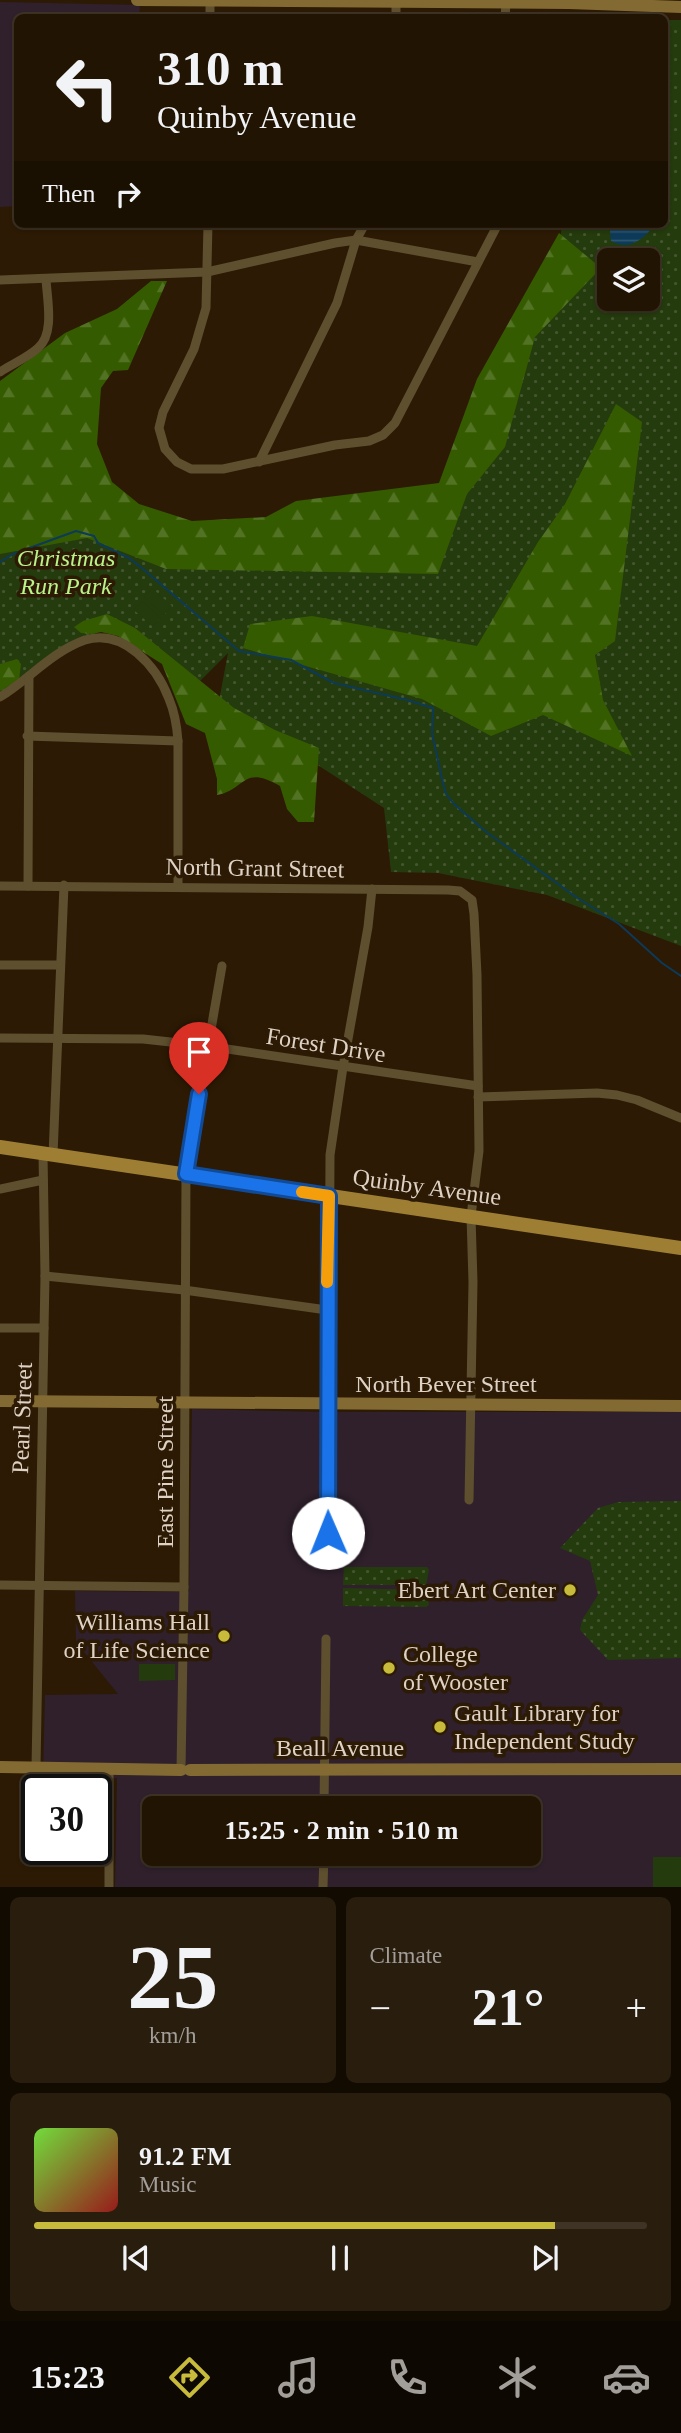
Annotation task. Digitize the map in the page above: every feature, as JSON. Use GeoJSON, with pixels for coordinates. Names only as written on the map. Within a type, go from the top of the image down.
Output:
{"type":"FeatureCollection","features":[{"type":"Feature","properties":{"kind":"main road","name":"Quinby Avenue"},"geometry":{"type":"LineString","coordinates":[[0,1147],[681,1248]]}},
{"type":"Feature","properties":{"kind":"street"},"geometry":{"type":"LineString","coordinates":[[137,0],[506,3],[569,1],[681,7]]}},
{"type":"Feature","properties":{"kind":"street"},"geometry":{"type":"LineString","coordinates":[[505,14],[506,3]]}},
{"type":"Feature","properties":{"kind":"street"},"geometry":{"type":"LineString","coordinates":[[208,228],[206,308],[201,330],[160,419],[161,435],[170,456],[191,469],[223,470],[383,435],[395,423],[496,228]]}},
{"type":"Feature","properties":{"kind":"street"},"geometry":{"type":"LineString","coordinates":[[259,462],[337,303],[356,240],[364,228]]}},
{"type":"Feature","properties":{"kind":"street"},"geometry":{"type":"LineString","coordinates":[[0,280],[207,272],[356,240],[478,262]]}},
{"type":"Feature","properties":{"kind":"street"},"geometry":{"type":"LineString","coordinates":[[0,372],[39,348],[45,340],[46,279]]}},
{"type":"Feature","properties":{"kind":"street"},"geometry":{"type":"LineString","coordinates":[[0,697],[69,648],[86,640],[115,640],[137,653],[153,669],[169,698],[176,720],[178,886]]}},
{"type":"Feature","properties":{"kind":"street"},"geometry":{"type":"LineString","coordinates":[[28,886],[29,676]]}},
{"type":"Feature","properties":{"kind":"street"},"geometry":{"type":"LineString","coordinates":[[10,691],[28,702]]}},
{"type":"Feature","properties":{"kind":"street"},"geometry":{"type":"LineString","coordinates":[[27,736],[178,741]]}},
{"type":"Feature","properties":{"kind":"street","name":"Pearl Street"},"geometry":{"type":"LineString","coordinates":[[36,1767],[45,1276],[43,1180],[48,1155],[59,1038],[64,885]]}},
{"type":"Feature","properties":{"kind":"street","name":"North Grant Street"},"geometry":{"type":"LineString","coordinates":[[0,886],[372,889],[460,891],[468,896],[474,904],[479,1151],[471,1216],[473,1282],[469,1500]]}},
{"type":"Feature","properties":{"kind":"street"},"geometry":{"type":"LineString","coordinates":[[328,1533],[327,1310],[330,1155],[372,889]]}},
{"type":"Feature","properties":{"kind":"street"},"geometry":{"type":"LineString","coordinates":[[0,965],[60,965]]}},
{"type":"Feature","properties":{"kind":"street","name":"East Pine Street"},"geometry":{"type":"LineString","coordinates":[[185,1770],[186,1174],[222,966]]}},
{"type":"Feature","properties":{"kind":"street","name":"Forest Drive"},"geometry":{"type":"LineString","coordinates":[[0,1038],[143,1039],[478,1086]]}},
{"type":"Feature","properties":{"kind":"street"},"geometry":{"type":"LineString","coordinates":[[478,1097],[597,1093],[617,1095],[681,1118]]}},
{"type":"Feature","properties":{"kind":"street"},"geometry":{"type":"LineString","coordinates":[[0,1189],[43,1180]]}},
{"type":"Feature","properties":{"kind":"street"},"geometry":{"type":"LineString","coordinates":[[45,1276],[184,1290],[327,1310]]}},
{"type":"Feature","properties":{"kind":"street"},"geometry":{"type":"LineString","coordinates":[[0,1328],[44,1328]]}},
{"type":"Feature","properties":{"kind":"street","name":"North Bever Street"},"geometry":{"type":"LineString","coordinates":[[0,1401],[681,1406]]}},
{"type":"Feature","properties":{"kind":"street"},"geometry":{"type":"LineString","coordinates":[[0,1585],[184,1587]]}},
{"type":"Feature","properties":{"kind":"street"},"geometry":{"type":"LineString","coordinates":[[324,1796],[326,1639]]}},
{"type":"Feature","properties":{"kind":"street","name":"Beall Avenue"},"geometry":{"type":"LineString","coordinates":[[0,1767],[185,1770],[681,1769]]}},
{"type":"Feature","properties":{"kind":"street"},"geometry":{"type":"LineString","coordinates":[[109,1769],[109,1887]]}},
{"type":"Feature","properties":{"kind":"street"},"geometry":{"type":"LineString","coordinates":[[323,1887],[324,1866]]}},
{"type":"Feature","properties":{"kind":"shaded area"},"geometry":{"type":"Polygon","coordinates":[[[0,2],[140,5],[139,14],[14,14],[14,206],[0,207],[0,2]]]}},
{"type":"Feature","properties":{"kind":"shaded area","name":"College of Wooster"},"geometry":{"type":"Polygon","coordinates":[[[192,1409],[321,1412],[681,1412],[681,1887],[115,1887],[117,1778],[112,1778],[112,1774],[43,1774],[45,1695],[118,1694],[76,1642],[75,1591],[189,1592],[192,1409]]]}},
{"type":"Feature","properties":{"kind":"green space","name":"Christmas Run Park"},"geometry":{"type":"Polygon","coordinates":[[[668,20],[681,20],[681,946],[547,895],[438,873],[391,872],[384,808],[219,701],[228,653],[199,682],[107,626],[0,694],[0,383],[123,535],[361,531],[444,484],[556,277],[562,228],[668,228],[668,20]]]}},
{"type":"Feature","properties":{"kind":"green space"},"geometry":{"type":"Polygon","coordinates":[[[559,233],[597,265],[597,272],[535,337],[505,447],[467,494],[438,574],[166,569],[87,538],[0,554],[0,381],[65,333],[117,309],[151,281],[167,281],[128,370],[113,371],[101,388],[97,444],[112,482],[139,504],[192,521],[266,517],[296,501],[439,483],[477,379],[559,233]]]}},
{"type":"Feature","properties":{"kind":"green space"},"geometry":{"type":"Polygon","coordinates":[[[616,404],[642,422],[615,641],[595,655],[603,700],[632,756],[543,715],[491,736],[422,699],[243,648],[250,624],[312,616],[477,646],[538,542],[565,504],[616,404]]]}},
{"type":"Feature","properties":{"kind":"green space"},"geometry":{"type":"Polygon","coordinates":[[[152,588],[172,606],[164,615],[144,597],[152,588]]]}},
{"type":"Feature","properties":{"kind":"green space"},"geometry":{"type":"Polygon","coordinates":[[[142,601],[161,618],[153,627],[134,610],[142,601]]]}},
{"type":"Feature","properties":{"kind":"green space"},"geometry":{"type":"Polygon","coordinates":[[[107,614],[135,628],[234,708],[275,730],[319,748],[314,822],[298,822],[287,809],[280,786],[258,777],[245,780],[217,795],[217,779],[205,733],[186,724],[162,664],[118,636],[101,632],[81,633],[74,627],[83,621],[107,614]]]}},
{"type":"Feature","properties":{"kind":"green space"},"geometry":{"type":"Polygon","coordinates":[[[17,659],[21,664],[19,680],[0,691],[0,664],[17,659]]]}},
{"type":"Feature","properties":{"kind":"green space"},"geometry":{"type":"Polygon","coordinates":[[[681,1501],[681,1658],[608,1660],[580,1630],[582,1620],[598,1595],[590,1561],[560,1548],[598,1508],[618,1502],[681,1501]]]}},
{"type":"Feature","properties":{"kind":"green space"},"geometry":{"type":"Polygon","coordinates":[[[344,1567],[427,1567],[429,1570],[426,1585],[343,1585],[344,1567]]]}},
{"type":"Feature","properties":{"kind":"green space"},"geometry":{"type":"Polygon","coordinates":[[[343,1588],[427,1590],[429,1605],[343,1606],[343,1588]]]}},
{"type":"Feature","properties":{"kind":"green space"},"geometry":{"type":"Polygon","coordinates":[[[139,1664],[175,1664],[175,1680],[139,1681],[139,1664]]]}},
{"type":"Feature","properties":{"kind":"green space"},"geometry":{"type":"Polygon","coordinates":[[[653,1857],[681,1857],[681,1887],[653,1887],[653,1857]]]}},
{"type":"Feature","properties":{"kind":"water"},"geometry":{"type":"Polygon","coordinates":[[[612,228],[652,228],[641,239],[624,245],[611,241],[612,228]]]}},
{"type":"Feature","properties":{"kind":"waterway"},"geometry":{"type":"LineString","coordinates":[[0,562],[13,554],[76,531],[94,536],[98,543],[129,558],[143,569],[239,651],[291,660],[334,683],[433,708],[432,733],[442,779],[446,794],[454,804],[485,831],[576,897],[619,924],[662,963],[681,976]]}},
{"type":"Feature","properties":{"kind":"slow traffic"},"geometry":{"type":"LineString","coordinates":[[302,1192],[329,1196],[327,1282]]}},
{"type":"Feature","properties":{"kind":"place","name":"Ebert Art Center"},"geometry":{"type":"Point","coordinates":[570,1590]}},
{"type":"Feature","properties":{"kind":"place","name":"Williams Hall of Life Science"},"geometry":{"type":"Point","coordinates":[224,1636]}},
{"type":"Feature","properties":{"kind":"place","name":"College of Wooster"},"geometry":{"type":"Point","coordinates":[389,1668]}},
{"type":"Feature","properties":{"kind":"place","name":"Gault Library for Independent Study"},"geometry":{"type":"Point","coordinates":[440,1727]}},
{"type":"Feature","properties":{"kind":"route"},"geometry":{"type":"LineString","coordinates":[[199,1094],[186,1174],[329,1196],[328,1533]]}}]}
